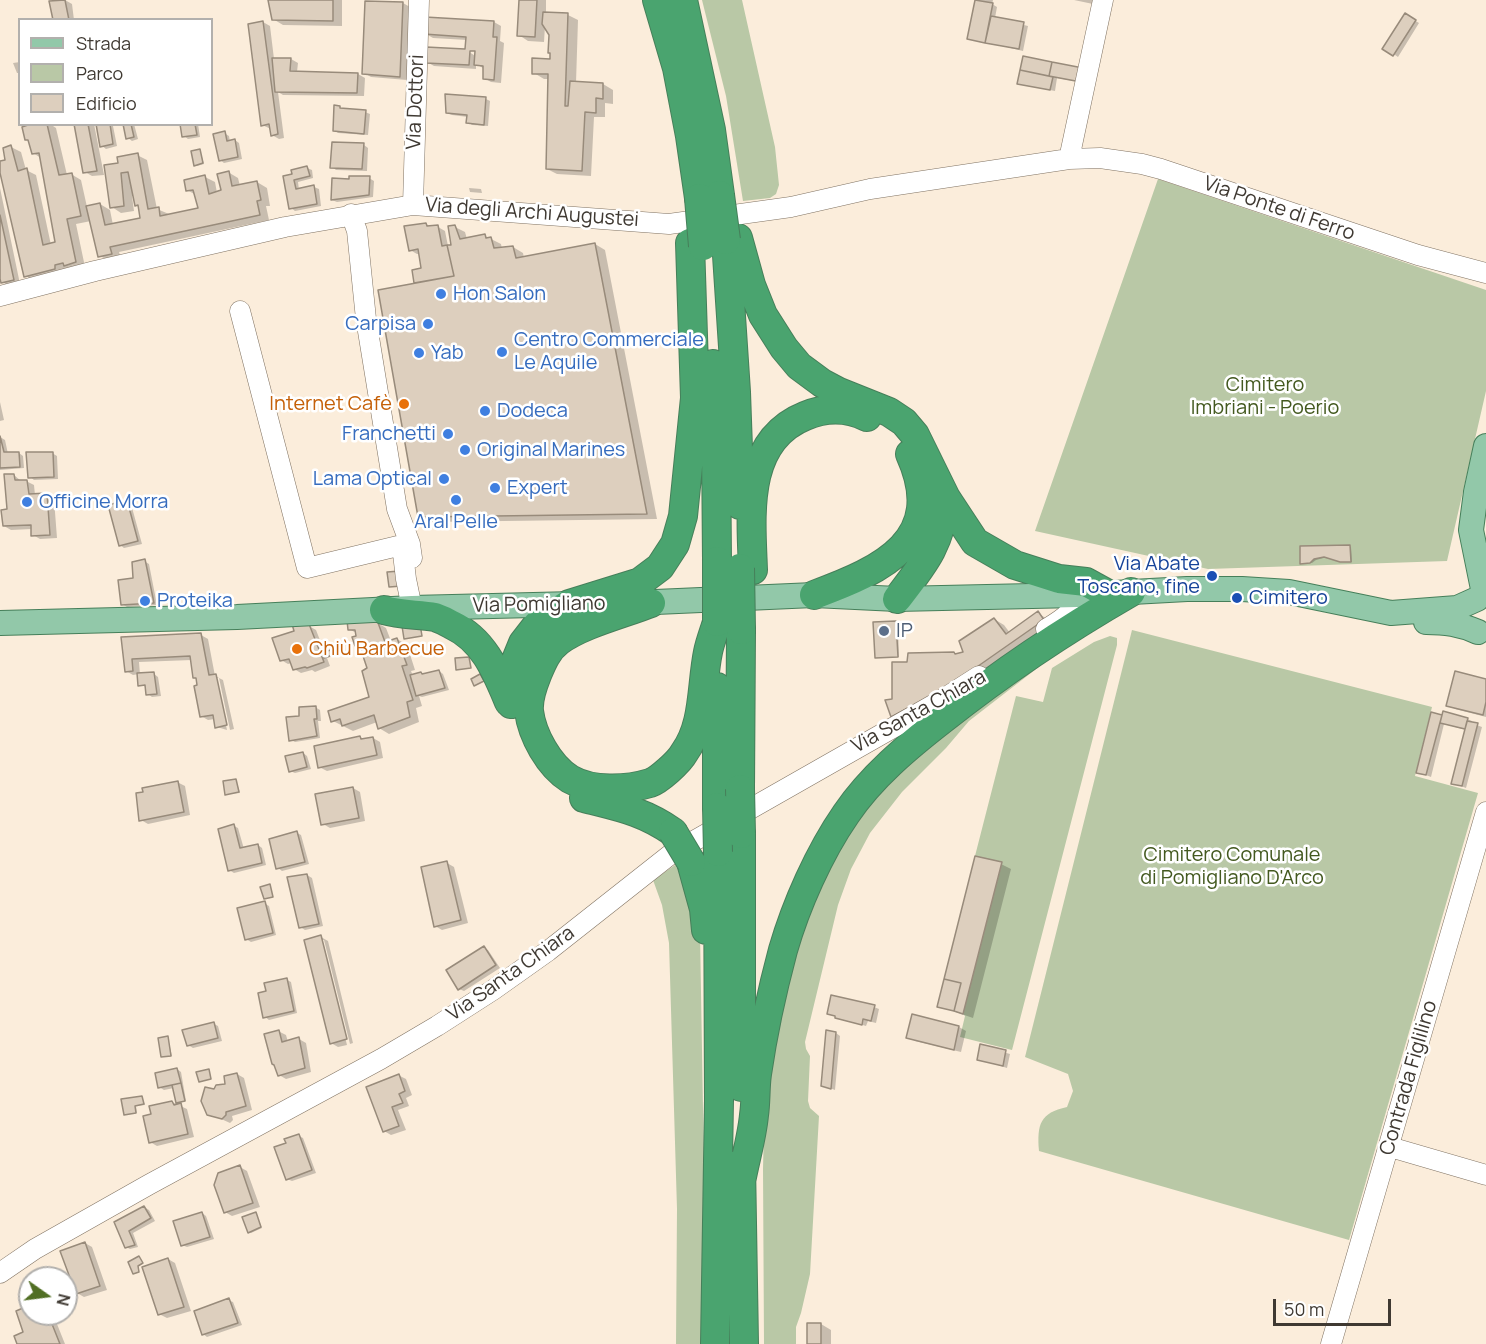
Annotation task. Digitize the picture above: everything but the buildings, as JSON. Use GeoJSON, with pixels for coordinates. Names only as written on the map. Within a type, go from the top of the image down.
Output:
{"type":"FeatureCollection","features":[{"type":"Feature","properties":{"kind":"highway"},"geometry":{"type":"LineString","coordinates":[[657,0],[677,68],[690,136],[709,197]]}},
{"type":"Feature","properties":{"kind":"highway"},"geometry":{"type":"LineString","coordinates":[[686,13],[711,130],[709,197],[736,392],[737,628],[717,807],[719,1100],[716,1344]]}},
{"type":"Feature","properties":{"kind":"highway"},"geometry":{"type":"LineString","coordinates":[[714,242],[751,285],[759,305],[783,348],[799,366],[839,392],[890,412],[904,422],[915,435],[946,498],[975,542],[1015,565],[1059,579],[1086,582],[1118,593]]}},
{"type":"Feature","properties":{"kind":"highway"},"geometry":{"type":"LineString","coordinates":[[511,704],[514,665],[523,643],[537,625],[569,604],[640,582],[660,567],[675,544],[683,516],[714,242]]}},
{"type":"Feature","properties":{"kind":"highway"},"geometry":{"type":"LineString","coordinates":[[737,566],[751,527],[753,495],[765,448],[792,421],[819,410],[852,410],[887,427],[901,439],[918,471],[921,513],[916,527],[902,549],[895,555],[864,576],[814,595]]}},
{"type":"Feature","properties":{"kind":"highway"},"geometry":{"type":"LineString","coordinates":[[897,599],[926,561],[936,542],[944,516],[946,498]]}},
{"type":"Feature","properties":{"kind":"highway"},"geometry":{"type":"LineString","coordinates":[[741,1182],[754,1116],[756,1077],[769,1004],[784,947],[822,854],[846,813],[882,771],[919,738],[969,698],[1118,593]]}},
{"type":"Feature","properties":{"kind":"highway"},"geometry":{"type":"LineString","coordinates":[[651,603],[577,631],[557,642],[545,656],[533,685],[529,709],[535,732],[545,751],[555,766],[570,779],[590,787],[612,788],[652,783],[679,760],[696,730],[708,652],[737,628]]}},
{"type":"Feature","properties":{"kind":"highway"},"geometry":{"type":"LineString","coordinates":[[384,610],[399,614],[437,617],[473,638],[488,656],[511,704],[527,748],[540,766],[572,794],[637,811],[673,832],[691,861],[704,909],[709,1048],[719,1100]]}},
{"type":"Feature","properties":{"kind":"highway"},"geometry":{"type":"LineString","coordinates":[[737,628],[751,699],[740,754],[741,1182],[744,1344]]}},
{"type":"Feature","properties":{"kind":"main road"},"geometry":{"type":"LineString","coordinates":[[1482,638],[1474,621],[1474,610],[1482,592],[1471,530],[1486,447]]}},
{"type":"Feature","properties":{"kind":"main road"},"geometry":{"type":"LineString","coordinates":[[1473,513],[1486,551]]}},
{"type":"Feature","properties":{"kind":"main road","name":"Via Pomigliano"},"geometry":{"type":"LineString","coordinates":[[0,623],[237,617],[412,608],[651,603],[814,595],[897,599],[1242,589],[1289,592],[1391,613]]}},
{"type":"Feature","properties":{"kind":"main road"},"geometry":{"type":"LineString","coordinates":[[1391,613],[1456,608],[1482,592]]}},
{"type":"Feature","properties":{"kind":"main road"},"geometry":{"type":"LineString","coordinates":[[1391,613],[1425,622],[1461,625],[1482,638]]}},
{"type":"Feature","properties":{"kind":"street","name":"Via Dottori"},"geometry":{"type":"LineString","coordinates":[[413,205],[419,0]]}},
{"type":"Feature","properties":{"kind":"street"},"geometry":{"type":"LineString","coordinates":[[1069,159],[1103,0]]}},
{"type":"Feature","properties":{"kind":"street","name":"Via Ponte di Ferro"},"geometry":{"type":"LineString","coordinates":[[1069,159],[1100,158],[1161,169],[1418,255],[1486,273]]}},
{"type":"Feature","properties":{"kind":"street","name":"Via degli Archi Augustei"},"geometry":{"type":"LineString","coordinates":[[0,296],[218,243],[351,214],[413,205],[669,224],[791,207],[870,189],[1069,159]]}},
{"type":"Feature","properties":{"kind":"street"},"geometry":{"type":"LineString","coordinates":[[351,214],[348,233],[357,289]]}},
{"type":"Feature","properties":{"kind":"street"},"geometry":{"type":"LineString","coordinates":[[351,214],[357,231],[366,319],[397,508],[410,544],[415,582],[412,608]]}},
{"type":"Feature","properties":{"kind":"street"},"geometry":{"type":"LineString","coordinates":[[240,311],[307,568],[402,545],[412,608]]}},
{"type":"Feature","properties":{"kind":"street"},"geometry":{"type":"LineString","coordinates":[[982,674],[1060,620],[1077,603],[1077,595]]}},
{"type":"Feature","properties":{"kind":"street","name":"Via Santa Chiara"},"geometry":{"type":"LineString","coordinates":[[0,1273],[35,1249],[150,1184],[381,1059],[437,1026],[548,951],[671,854],[940,701],[982,674],[1015,666]]}},
{"type":"Feature","properties":{"kind":"street","name":"Contrada Figlilino"},"geometry":{"type":"LineString","coordinates":[[1331,1344],[1486,813]]}},
{"type":"Feature","properties":{"kind":"street"},"geometry":{"type":"LineString","coordinates":[[1390,1147],[1486,1175]]}},
{"type":"Feature","properties":{"kind":"green space"},"geometry":{"type":"Polygon","coordinates":[[[702,0],[742,0],[775,147],[779,185],[776,194],[770,198],[743,201],[726,96],[702,0]]]}},
{"type":"Feature","properties":{"kind":"green space","name":"Cimitero Imbriani - Poerio"},"geometry":{"type":"Polygon","coordinates":[[[1158,179],[1486,290],[1486,391],[1447,561],[1208,569],[1035,531],[1158,179]]]}},
{"type":"Feature","properties":{"kind":"green space","name":"Cimitero Comunale di Pomigliano D'Arco"},"geometry":{"type":"Polygon","coordinates":[[[1132,630],[1432,707],[1415,776],[1478,793],[1349,1240],[1039,1151],[1042,1121],[1051,1113],[1067,1107],[1073,1091],[1068,1074],[1025,1057],[1132,630]]]}},
{"type":"Feature","properties":{"kind":"green space"},"geometry":{"type":"Polygon","coordinates":[[[1110,636],[1117,638],[1117,645],[1012,1050],[960,1037],[965,1016],[963,1014],[1002,863],[975,856],[1016,696],[1043,702],[1052,668],[1094,642],[1110,636]]]}},
{"type":"Feature","properties":{"kind":"green space"},"geometry":{"type":"Polygon","coordinates":[[[1071,642],[969,721],[946,748],[902,792],[870,833],[851,869],[838,905],[805,1042],[810,1056],[808,1101],[810,1108],[819,1116],[810,1274],[796,1327],[796,1344],[764,1344],[764,1127],[774,1035],[783,989],[817,885],[857,813],[917,752],[1071,642]]]}},
{"type":"Feature","properties":{"kind":"green space"},"geometry":{"type":"Polygon","coordinates":[[[681,861],[700,933],[707,1344],[676,1344],[677,1209],[669,943],[662,905],[653,880],[681,861]]]}},
{"type":"Feature","properties":{"kind":"place","name":"Hon Salon"},"geometry":{"type":"Point","coordinates":[441,294]}},
{"type":"Feature","properties":{"kind":"place","name":"Carpisa"},"geometry":{"type":"Point","coordinates":[428,324]}},
{"type":"Feature","properties":{"kind":"place","name":"Centro Commerciale Le Aquile"},"geometry":{"type":"Point","coordinates":[502,352]}},
{"type":"Feature","properties":{"kind":"place","name":"Yab"},"geometry":{"type":"Point","coordinates":[419,353]}},
{"type":"Feature","properties":{"kind":"place","name":"Internet Cafè"},"geometry":{"type":"Point","coordinates":[404,404]}},
{"type":"Feature","properties":{"kind":"place","name":"Dodeca"},"geometry":{"type":"Point","coordinates":[485,411]}},
{"type":"Feature","properties":{"kind":"place","name":"Franchetti"},"geometry":{"type":"Point","coordinates":[448,434]}},
{"type":"Feature","properties":{"kind":"place","name":"Original Marines"},"geometry":{"type":"Point","coordinates":[465,450]}},
{"type":"Feature","properties":{"kind":"place","name":"Lama Optical"},"geometry":{"type":"Point","coordinates":[444,479]}},
{"type":"Feature","properties":{"kind":"place","name":"Expert"},"geometry":{"type":"Point","coordinates":[495,488]}},
{"type":"Feature","properties":{"kind":"place","name":"Aral Pelle"},"geometry":{"type":"Point","coordinates":[456,500]}},
{"type":"Feature","properties":{"kind":"place","name":"Officine Morra"},"geometry":{"type":"Point","coordinates":[27,502]}},
{"type":"Feature","properties":{"kind":"place","name":"Via Abate Toscano, fine"},"geometry":{"type":"Point","coordinates":[1212,576]}},
{"type":"Feature","properties":{"kind":"place","name":"Cimitero"},"geometry":{"type":"Point","coordinates":[1237,598]}},
{"type":"Feature","properties":{"kind":"place","name":"Proteika"},"geometry":{"type":"Point","coordinates":[145,601]}},
{"type":"Feature","properties":{"kind":"place","name":"IP"},"geometry":{"type":"Point","coordinates":[884,631]}},
{"type":"Feature","properties":{"kind":"place","name":"Chiù Barbecue"},"geometry":{"type":"Point","coordinates":[297,649]}}]}
